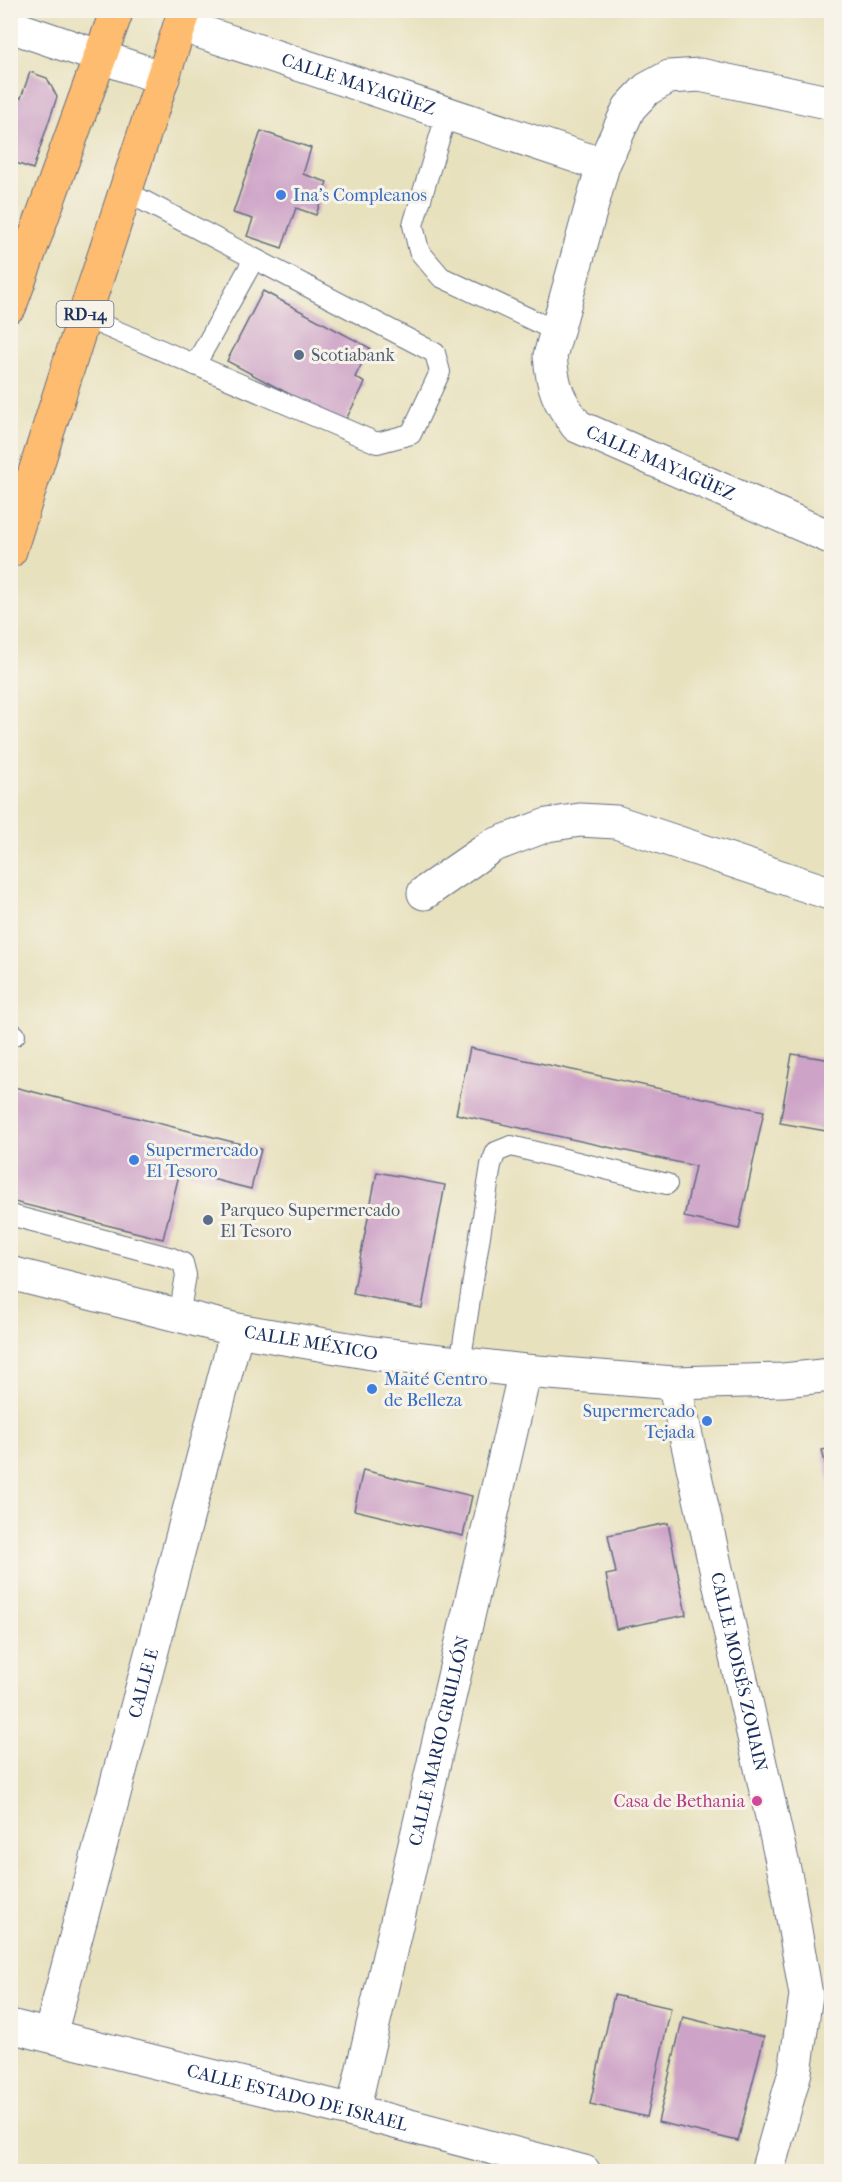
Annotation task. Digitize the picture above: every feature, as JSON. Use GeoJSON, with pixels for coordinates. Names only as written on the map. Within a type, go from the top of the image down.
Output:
{"type":"FeatureCollection","features":[{"type":"Feature","properties":{"kind":"main road"},"geometry":{"type":"LineString","coordinates":[[10,306],[117,10]]}},
{"type":"Feature","properties":{"kind":"main road","name":"RD-14"},"geometry":{"type":"LineString","coordinates":[[10,551],[84,317],[183,18]]}},
{"type":"Feature","properties":{"kind":"street","name":"CALLE MAYAGÜEZ"},"geometry":{"type":"LineString","coordinates":[[183,18],[447,113],[603,165]]}},
{"type":"Feature","properties":{"kind":"street"},"geometry":{"type":"LineString","coordinates":[[10,26],[163,78]]}},
{"type":"Feature","properties":{"kind":"street","name":"CALLE MAYAGÜEZ"},"geometry":{"type":"LineString","coordinates":[[831,103],[700,75],[669,77],[647,89],[629,108],[603,165],[550,356],[552,383],[561,405],[577,426],[831,538]]}},
{"type":"Feature","properties":{"kind":"street"},"geometry":{"type":"LineString","coordinates":[[424,892],[492,846],[548,825],[580,820],[616,822],[831,894]]}},
{"type":"Feature","properties":{"kind":"street","name":"CALLE MÉXICO"},"geometry":{"type":"LineString","coordinates":[[10,1273],[237,1330],[372,1353],[460,1364],[674,1383],[783,1380],[831,1375]]}},
{"type":"Feature","properties":{"kind":"street","name":"CALLE E"},"geometry":{"type":"LineString","coordinates":[[50,2035],[237,1330]]}},
{"type":"Feature","properties":{"kind":"street","name":"CALLE MARIO GRULLÓN"},"geometry":{"type":"LineString","coordinates":[[353,2111],[525,1371]]}},
{"type":"Feature","properties":{"kind":"street","name":"CALLE MOISÉS ZOUAIN"},"geometry":{"type":"LineString","coordinates":[[674,1383],[787,1883],[806,1995],[795,2072],[767,2172]]}},
{"type":"Feature","properties":{"kind":"street","name":"CALLE ESTADO DE ISRAEL"},"geometry":{"type":"LineString","coordinates":[[10,2026],[353,2111],[584,2172]]}},
{"type":"Feature","properties":{"kind":"lane"},"geometry":{"type":"LineString","coordinates":[[447,113],[413,225],[419,251],[441,277],[556,331]]}},
{"type":"Feature","properties":{"kind":"lane"},"geometry":{"type":"LineString","coordinates":[[84,317],[377,443],[411,434],[440,372],[435,353],[125,191]]}},
{"type":"Feature","properties":{"kind":"lane"},"geometry":{"type":"LineString","coordinates":[[195,365],[254,259]]}},
{"type":"Feature","properties":{"kind":"lane"},"geometry":{"type":"LineString","coordinates":[[460,1364],[491,1166],[496,1152],[511,1146],[667,1184]]}},
{"type":"Feature","properties":{"kind":"lane"},"geometry":{"type":"LineString","coordinates":[[10,1215],[172,1258],[183,1263],[186,1275],[179,1316]]}},
{"type":"Feature","properties":{"kind":"building"},"geometry":{"type":"Polygon","coordinates":[[[30,72],[47,78],[57,97],[33,169],[10,161],[10,94],[21,98],[30,72]]]}},
{"type":"Feature","properties":{"kind":"building","name":"Ina's Compleanos"},"geometry":{"type":"Polygon","coordinates":[[[261,131],[311,148],[303,174],[327,182],[316,215],[296,208],[282,248],[247,236],[253,219],[233,213],[261,131]]]}},
{"type":"Feature","properties":{"kind":"building","name":"Scotiabank"},"geometry":{"type":"Polygon","coordinates":[[[263,291],[370,348],[355,377],[365,383],[344,423],[227,361],[263,291]]]}},
{"type":"Feature","properties":{"kind":"building"},"geometry":{"type":"Polygon","coordinates":[[[470,1048],[764,1111],[739,1229],[684,1217],[695,1166],[456,1114],[470,1048]]]}},
{"type":"Feature","properties":{"kind":"building"},"geometry":{"type":"Polygon","coordinates":[[[792,1054],[832,1060],[832,1132],[780,1123],[792,1054]]]}},
{"type":"Feature","properties":{"kind":"building","name":"Supermercado El Tesoro"},"geometry":{"type":"Polygon","coordinates":[[[10,1086],[261,1149],[251,1189],[180,1171],[163,1239],[10,1201],[10,1086]]]}},
{"type":"Feature","properties":{"kind":"building"},"geometry":{"type":"Polygon","coordinates":[[[377,1172],[445,1185],[422,1308],[353,1294],[377,1172]]]}},
{"type":"Feature","properties":{"kind":"building"},"geometry":{"type":"Polygon","coordinates":[[[832,1448],[832,1488],[831,1488],[822,1450],[832,1448]]]}},
{"type":"Feature","properties":{"kind":"building"},"geometry":{"type":"Polygon","coordinates":[[[363,1470],[472,1496],[463,1536],[354,1510],[363,1470]]]}},
{"type":"Feature","properties":{"kind":"building"},"geometry":{"type":"Polygon","coordinates":[[[668,1523],[686,1615],[616,1629],[606,1575],[616,1573],[608,1535],[668,1523]]]}},
{"type":"Feature","properties":{"kind":"building"},"geometry":{"type":"Polygon","coordinates":[[[614,1995],[671,2008],[647,2117],[590,2104],[614,1995]]]}},
{"type":"Feature","properties":{"kind":"building"},"geometry":{"type":"Polygon","coordinates":[[[683,2017],[764,2037],[738,2141],[658,2122],[683,2017]]]}},
{"type":"Feature","properties":{"kind":"place","name":"Ina's Compleanos"},"geometry":{"type":"Point","coordinates":[281,195]}},
{"type":"Feature","properties":{"kind":"place","name":"Scotiabank"},"geometry":{"type":"Point","coordinates":[299,355]}},
{"type":"Feature","properties":{"kind":"place","name":"Supermercado El Tesoro"},"geometry":{"type":"Point","coordinates":[134,1160]}},
{"type":"Feature","properties":{"kind":"place","name":"Parqueo Supermercado El Tesoro"},"geometry":{"type":"Point","coordinates":[208,1220]}},
{"type":"Feature","properties":{"kind":"place","name":"Maité Centro de Belleza"},"geometry":{"type":"Point","coordinates":[372,1389]}},
{"type":"Feature","properties":{"kind":"place","name":"Supermercado Tejada"},"geometry":{"type":"Point","coordinates":[707,1421]}},
{"type":"Feature","properties":{"kind":"place","name":"Casa de Bethania"},"geometry":{"type":"Point","coordinates":[757,1801]}}]}
